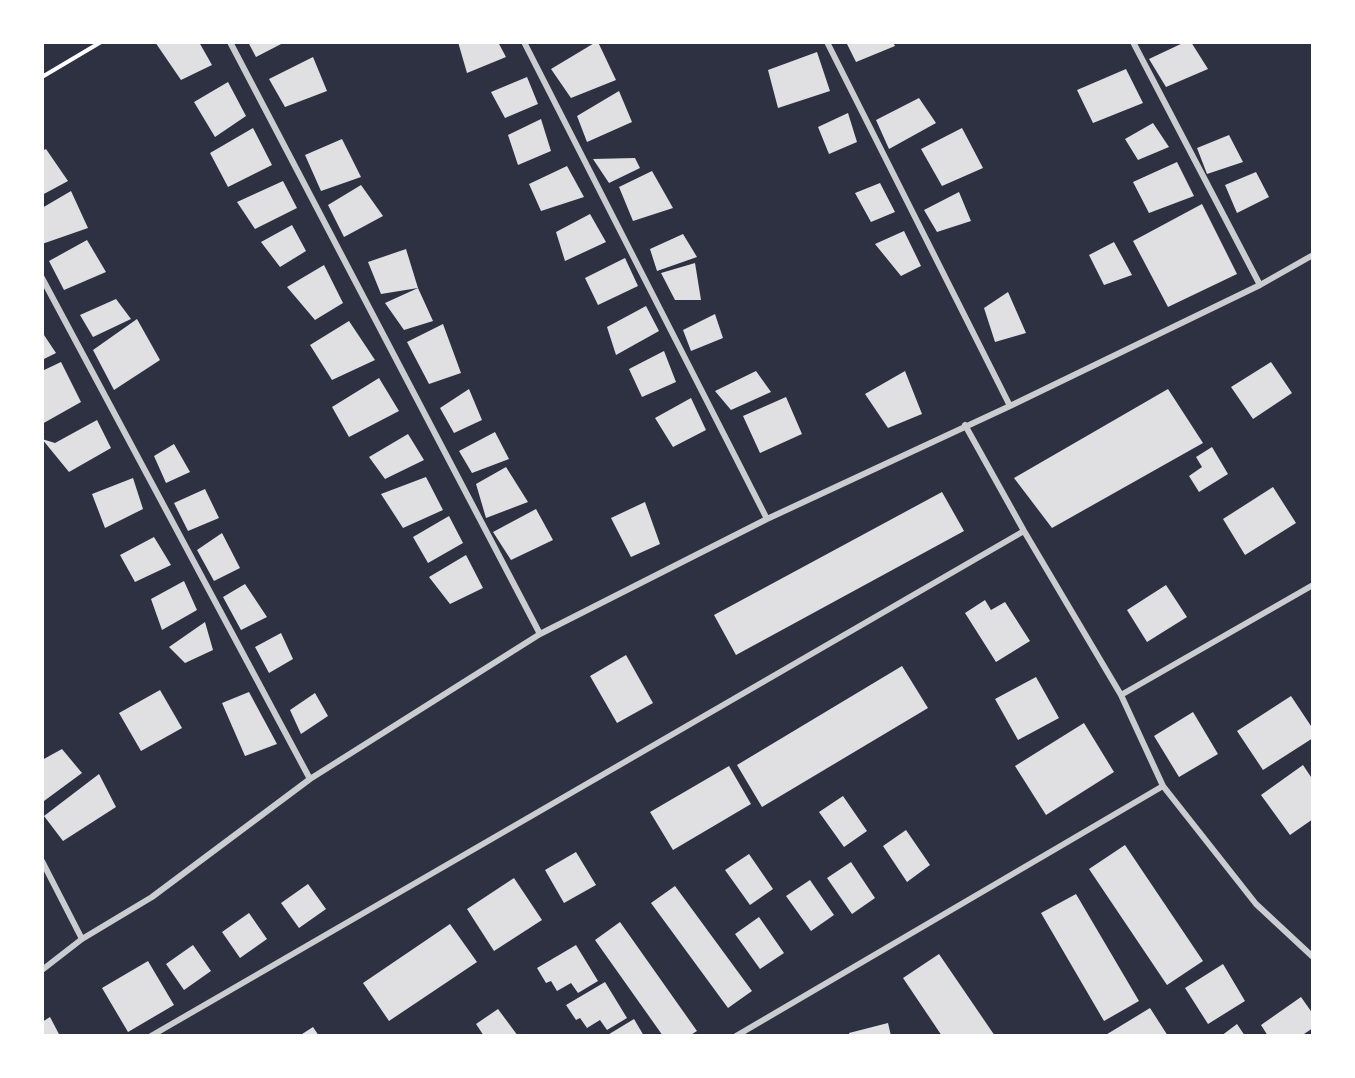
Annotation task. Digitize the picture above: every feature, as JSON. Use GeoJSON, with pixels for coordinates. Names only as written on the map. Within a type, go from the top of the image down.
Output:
{"type":"FeatureCollection","features":[{"type":"Feature","properties":{"kind":"street"},"geometry":{"type":"LineString","coordinates":[[230,42],[540,634]]}},
{"type":"Feature","properties":{"kind":"street"},"geometry":{"type":"LineString","coordinates":[[524,42],[767,519]]}},
{"type":"Feature","properties":{"kind":"street"},"geometry":{"type":"LineString","coordinates":[[827,42],[1010,406]]}},
{"type":"Feature","properties":{"kind":"street"},"geometry":{"type":"LineString","coordinates":[[1133,42],[1260,285]]}},
{"type":"Feature","properties":{"kind":"street"},"geometry":{"type":"LineString","coordinates":[[42,970],[82,939],[152,897],[310,779],[540,634],[767,519],[1010,406],[1260,285],[1313,255]]}},
{"type":"Feature","properties":{"kind":"street"},"geometry":{"type":"LineString","coordinates":[[42,278],[310,779]]}},
{"type":"Feature","properties":{"kind":"street"},"geometry":{"type":"LineString","coordinates":[[965,426],[1121,695],[1163,786],[1256,904],[1313,957]]}},
{"type":"Feature","properties":{"kind":"street"},"geometry":{"type":"LineString","coordinates":[[151,1036],[1024,531]]}},
{"type":"Feature","properties":{"kind":"street"},"geometry":{"type":"LineString","coordinates":[[1121,695],[1313,585]]}},
{"type":"Feature","properties":{"kind":"street"},"geometry":{"type":"LineString","coordinates":[[736,1036],[1163,786]]}},
{"type":"Feature","properties":{"kind":"street"},"geometry":{"type":"LineString","coordinates":[[42,861],[82,939]]}},
{"type":"Feature","properties":{"kind":"path"},"geometry":{"type":"LineString","coordinates":[[42,77],[101,42]]}},
{"type":"Feature","properties":{"kind":"building"},"geometry":{"type":"Polygon","coordinates":[[[155,42],[199,42],[212,65],[181,80],[155,42]]]}},
{"type":"Feature","properties":{"kind":"building"},"geometry":{"type":"Polygon","coordinates":[[[248,42],[285,42],[256,57],[248,42]]]}},
{"type":"Feature","properties":{"kind":"building"},"geometry":{"type":"Polygon","coordinates":[[[458,42],[498,42],[506,57],[467,73],[458,42]]]}},
{"type":"Feature","properties":{"kind":"building"},"geometry":{"type":"Polygon","coordinates":[[[596,42],[616,80],[571,98],[551,69],[596,42]]]}},
{"type":"Feature","properties":{"kind":"building"},"geometry":{"type":"Polygon","coordinates":[[[846,42],[893,42],[895,46],[856,62],[846,42]]]}},
{"type":"Feature","properties":{"kind":"building"},"geometry":{"type":"Polygon","coordinates":[[[1185,42],[1191,42],[1208,69],[1166,87],[1149,59],[1185,42]]]}},
{"type":"Feature","properties":{"kind":"building"},"geometry":{"type":"Polygon","coordinates":[[[817,52],[830,91],[778,108],[768,70],[817,52]]]}},
{"type":"Feature","properties":{"kind":"building"},"geometry":{"type":"Polygon","coordinates":[[[313,57],[327,91],[285,107],[269,79],[313,57]]]}},
{"type":"Feature","properties":{"kind":"building"},"geometry":{"type":"Polygon","coordinates":[[[1126,69],[1143,103],[1093,123],[1077,90],[1126,69]]]}},
{"type":"Feature","properties":{"kind":"building"},"geometry":{"type":"Polygon","coordinates":[[[527,77],[538,104],[505,118],[491,92],[527,77]]]}},
{"type":"Feature","properties":{"kind":"building"},"geometry":{"type":"Polygon","coordinates":[[[228,82],[246,116],[215,137],[194,102],[228,82]]]}},
{"type":"Feature","properties":{"kind":"building"},"geometry":{"type":"Polygon","coordinates":[[[619,91],[632,122],[587,142],[577,116],[619,91]]]}},
{"type":"Feature","properties":{"kind":"building"},"geometry":{"type":"Polygon","coordinates":[[[919,98],[936,123],[889,149],[876,120],[919,98]]]}},
{"type":"Feature","properties":{"kind":"building"},"geometry":{"type":"Polygon","coordinates":[[[848,113],[857,142],[829,154],[818,127],[848,113]]]}},
{"type":"Feature","properties":{"kind":"building"},"geometry":{"type":"Polygon","coordinates":[[[541,119],[551,151],[518,165],[508,135],[541,119]]]}},
{"type":"Feature","properties":{"kind":"building"},"geometry":{"type":"Polygon","coordinates":[[[1153,123],[1169,147],[1138,160],[1125,139],[1153,123]]]}},
{"type":"Feature","properties":{"kind":"building"},"geometry":{"type":"Polygon","coordinates":[[[253,128],[272,165],[228,187],[210,153],[253,128]]]}},
{"type":"Feature","properties":{"kind":"building"},"geometry":{"type":"Polygon","coordinates":[[[962,128],[983,168],[942,186],[921,149],[962,128]]]}},
{"type":"Feature","properties":{"kind":"building"},"geometry":{"type":"Polygon","coordinates":[[[1229,135],[1243,162],[1207,174],[1197,148],[1229,135]]]}},
{"type":"Feature","properties":{"kind":"building"},"geometry":{"type":"Polygon","coordinates":[[[342,139],[361,177],[321,191],[305,155],[342,139]]]}},
{"type":"Feature","properties":{"kind":"building"},"geometry":{"type":"Polygon","coordinates":[[[46,149],[68,181],[42,195],[42,151],[46,149]]]}},
{"type":"Feature","properties":{"kind":"building"},"geometry":{"type":"Polygon","coordinates":[[[635,158],[640,168],[609,183],[593,159],[635,158]]]}},
{"type":"Feature","properties":{"kind":"building"},"geometry":{"type":"Polygon","coordinates":[[[1177,162],[1194,196],[1149,213],[1133,182],[1177,162]]]}},
{"type":"Feature","properties":{"kind":"building"},"geometry":{"type":"Polygon","coordinates":[[[567,166],[584,197],[541,211],[529,184],[567,166]]]}},
{"type":"Feature","properties":{"kind":"building"},"geometry":{"type":"Polygon","coordinates":[[[652,171],[673,208],[633,221],[619,187],[652,171]]]}},
{"type":"Feature","properties":{"kind":"building"},"geometry":{"type":"Polygon","coordinates":[[[1256,172],[1269,197],[1237,213],[1225,185],[1256,172]]]}},
{"type":"Feature","properties":{"kind":"building"},"geometry":{"type":"Polygon","coordinates":[[[283,181],[297,208],[255,229],[237,202],[283,181]]]}},
{"type":"Feature","properties":{"kind":"building"},"geometry":{"type":"Polygon","coordinates":[[[880,183],[895,212],[871,222],[855,193],[880,183]]]}},
{"type":"Feature","properties":{"kind":"building"},"geometry":{"type":"Polygon","coordinates":[[[361,185],[383,216],[344,237],[328,205],[361,185]]]}},
{"type":"Feature","properties":{"kind":"building"},"geometry":{"type":"Polygon","coordinates":[[[71,191],[88,228],[42,244],[42,208],[71,191]]]}},
{"type":"Feature","properties":{"kind":"building"},"geometry":{"type":"Polygon","coordinates":[[[959,192],[971,221],[937,232],[924,210],[959,192]]]}},
{"type":"Feature","properties":{"kind":"building"},"geometry":{"type":"Polygon","coordinates":[[[1202,204],[1237,274],[1168,307],[1133,241],[1202,204]]]}},
{"type":"Feature","properties":{"kind":"building"},"geometry":{"type":"Polygon","coordinates":[[[590,214],[606,242],[565,261],[556,232],[590,214]]]}},
{"type":"Feature","properties":{"kind":"building"},"geometry":{"type":"Polygon","coordinates":[[[292,225],[306,251],[280,267],[261,242],[292,225]]]}},
{"type":"Feature","properties":{"kind":"building"},"geometry":{"type":"Polygon","coordinates":[[[904,231],[921,266],[901,276],[875,244],[904,231]]]}},
{"type":"Feature","properties":{"kind":"building"},"geometry":{"type":"Polygon","coordinates":[[[683,234],[697,257],[657,271],[650,249],[683,234]]]}},
{"type":"Feature","properties":{"kind":"building"},"geometry":{"type":"Polygon","coordinates":[[[87,240],[106,272],[64,290],[49,261],[87,240]]]}},
{"type":"Feature","properties":{"kind":"building"},"geometry":{"type":"Polygon","coordinates":[[[1114,242],[1132,275],[1104,285],[1089,255],[1114,242]]]}},
{"type":"Feature","properties":{"kind":"building"},"geometry":{"type":"Polygon","coordinates":[[[406,249],[418,288],[381,294],[368,262],[406,249]]]}},
{"type":"Feature","properties":{"kind":"building"},"geometry":{"type":"Polygon","coordinates":[[[625,258],[638,286],[598,305],[585,278],[625,258]]]}},
{"type":"Feature","properties":{"kind":"building"},"geometry":{"type":"Polygon","coordinates":[[[695,263],[701,300],[675,300],[661,273],[695,263]]]}},
{"type":"Feature","properties":{"kind":"building"},"geometry":{"type":"Polygon","coordinates":[[[324,265],[343,303],[315,320],[287,287],[324,265]]]}},
{"type":"Feature","properties":{"kind":"building"},"geometry":{"type":"Polygon","coordinates":[[[418,288],[433,321],[404,330],[385,303],[418,288]]]}},
{"type":"Feature","properties":{"kind":"building"},"geometry":{"type":"Polygon","coordinates":[[[1008,292],[1026,333],[995,342],[984,308],[1008,292]]]}},
{"type":"Feature","properties":{"kind":"building"},"geometry":{"type":"Polygon","coordinates":[[[116,299],[131,319],[93,337],[80,315],[116,299]]]}},
{"type":"Feature","properties":{"kind":"building"},"geometry":{"type":"Polygon","coordinates":[[[646,306],[659,331],[616,355],[607,327],[646,306]]]}},
{"type":"Feature","properties":{"kind":"building"},"geometry":{"type":"Polygon","coordinates":[[[715,314],[723,338],[691,351],[683,330],[715,314]]]}},
{"type":"Feature","properties":{"kind":"building"},"geometry":{"type":"Polygon","coordinates":[[[137,319],[160,360],[114,390],[93,350],[137,319]]]}},
{"type":"Feature","properties":{"kind":"building"},"geometry":{"type":"Polygon","coordinates":[[[349,321],[375,360],[332,380],[310,345],[349,321]]]}},
{"type":"Feature","properties":{"kind":"building"},"geometry":{"type":"Polygon","coordinates":[[[443,324],[461,373],[429,384],[407,342],[443,324]]]}},
{"type":"Feature","properties":{"kind":"building"},"geometry":{"type":"Polygon","coordinates":[[[42,332],[56,353],[42,360],[42,332]]]}},
{"type":"Feature","properties":{"kind":"building"},"geometry":{"type":"Polygon","coordinates":[[[664,351],[676,382],[642,397],[629,369],[664,351]]]}},
{"type":"Feature","properties":{"kind":"building"},"geometry":{"type":"Polygon","coordinates":[[[61,362],[81,402],[42,424],[42,371],[61,362]]]}},
{"type":"Feature","properties":{"kind":"building"},"geometry":{"type":"Polygon","coordinates":[[[1271,362],[1292,393],[1253,419],[1231,387],[1271,362]]]}},
{"type":"Feature","properties":{"kind":"building"},"geometry":{"type":"Polygon","coordinates":[[[756,371],[771,392],[731,410],[715,391],[756,371]]]}},
{"type":"Feature","properties":{"kind":"building"},"geometry":{"type":"Polygon","coordinates":[[[905,371],[922,414],[888,428],[865,394],[905,371]]]}},
{"type":"Feature","properties":{"kind":"building"},"geometry":{"type":"Polygon","coordinates":[[[379,378],[399,411],[349,437],[332,407],[379,378]]]}},
{"type":"Feature","properties":{"kind":"building"},"geometry":{"type":"Polygon","coordinates":[[[469,389],[482,420],[454,433],[440,408],[469,389]]]}},
{"type":"Feature","properties":{"kind":"building"},"geometry":{"type":"Polygon","coordinates":[[[1168,389],[1203,443],[1052,528],[1014,478],[1168,389]]]}},
{"type":"Feature","properties":{"kind":"building"},"geometry":{"type":"Polygon","coordinates":[[[786,397],[802,434],[760,453],[743,416],[786,397]]]}},
{"type":"Feature","properties":{"kind":"building"},"geometry":{"type":"Polygon","coordinates":[[[691,398],[706,430],[673,447],[655,418],[691,398]]]}},
{"type":"Feature","properties":{"kind":"building"},"geometry":{"type":"Polygon","coordinates":[[[97,420],[111,448],[69,472],[42,439],[55,443],[97,420]]]}},
{"type":"Feature","properties":{"kind":"building"},"geometry":{"type":"Polygon","coordinates":[[[495,432],[509,459],[472,473],[459,451],[495,432]]]}},
{"type":"Feature","properties":{"kind":"building"},"geometry":{"type":"Polygon","coordinates":[[[408,434],[424,460],[385,479],[369,457],[408,434]]]}},
{"type":"Feature","properties":{"kind":"building"},"geometry":{"type":"Polygon","coordinates":[[[174,444],[190,472],[166,483],[154,456],[174,444]]]}},
{"type":"Feature","properties":{"kind":"building"},"geometry":{"type":"Polygon","coordinates":[[[1212,447],[1228,474],[1199,492],[1189,476],[1202,467],[1196,457],[1212,447]]]}},
{"type":"Feature","properties":{"kind":"building"},"geometry":{"type":"Polygon","coordinates":[[[506,467],[528,502],[486,518],[476,484],[506,467]]]}},
{"type":"Feature","properties":{"kind":"building"},"geometry":{"type":"Polygon","coordinates":[[[426,477],[443,510],[403,528],[381,494],[426,477]]]}},
{"type":"Feature","properties":{"kind":"building"},"geometry":{"type":"Polygon","coordinates":[[[133,478],[143,509],[105,528],[92,494],[133,478]]]}},
{"type":"Feature","properties":{"kind":"building"},"geometry":{"type":"Polygon","coordinates":[[[1273,487],[1296,523],[1245,555],[1223,519],[1273,487]]]}},
{"type":"Feature","properties":{"kind":"building"},"geometry":{"type":"Polygon","coordinates":[[[205,489],[219,518],[188,531],[174,503],[205,489]]]}},
{"type":"Feature","properties":{"kind":"building"},"geometry":{"type":"Polygon","coordinates":[[[942,492],[964,531],[736,655],[714,615],[942,492]]]}},
{"type":"Feature","properties":{"kind":"building"},"geometry":{"type":"Polygon","coordinates":[[[645,502],[660,544],[631,557],[611,518],[645,502]]]}},
{"type":"Feature","properties":{"kind":"building"},"geometry":{"type":"Polygon","coordinates":[[[536,509],[553,540],[511,560],[493,532],[536,509]]]}},
{"type":"Feature","properties":{"kind":"building"},"geometry":{"type":"Polygon","coordinates":[[[449,516],[463,543],[428,563],[413,537],[449,516]]]}},
{"type":"Feature","properties":{"kind":"building"},"geometry":{"type":"Polygon","coordinates":[[[222,533],[240,568],[214,581],[197,550],[222,533]]]}},
{"type":"Feature","properties":{"kind":"building"},"geometry":{"type":"Polygon","coordinates":[[[154,537],[171,565],[135,582],[120,555],[154,537]]]}},
{"type":"Feature","properties":{"kind":"building"},"geometry":{"type":"Polygon","coordinates":[[[466,555],[483,588],[450,604],[429,577],[466,555]]]}},
{"type":"Feature","properties":{"kind":"building"},"geometry":{"type":"Polygon","coordinates":[[[184,581],[197,610],[162,630],[151,599],[184,581]]]}},
{"type":"Feature","properties":{"kind":"building"},"geometry":{"type":"Polygon","coordinates":[[[245,584],[267,617],[241,630],[223,597],[245,584]]]}},
{"type":"Feature","properties":{"kind":"building"},"geometry":{"type":"Polygon","coordinates":[[[1166,585],[1187,617],[1147,642],[1127,610],[1166,585]]]}},
{"type":"Feature","properties":{"kind":"building"},"geometry":{"type":"Polygon","coordinates":[[[985,600],[991,610],[1005,602],[1030,641],[996,662],[965,613],[985,600]]]}},
{"type":"Feature","properties":{"kind":"building"},"geometry":{"type":"Polygon","coordinates":[[[205,622],[213,650],[185,663],[169,647],[205,622]]]}},
{"type":"Feature","properties":{"kind":"building"},"geometry":{"type":"Polygon","coordinates":[[[281,633],[293,659],[269,673],[255,647],[281,633]]]}},
{"type":"Feature","properties":{"kind":"building"},"geometry":{"type":"Polygon","coordinates":[[[626,655],[653,703],[617,723],[590,676],[626,655]]]}},
{"type":"Feature","properties":{"kind":"building"},"geometry":{"type":"Polygon","coordinates":[[[902,666],[928,708],[762,807],[737,765],[902,666]]]}},
{"type":"Feature","properties":{"kind":"building"},"geometry":{"type":"Polygon","coordinates":[[[1036,677],[1059,718],[1018,740],[995,699],[1036,677]]]}},
{"type":"Feature","properties":{"kind":"building"},"geometry":{"type":"Polygon","coordinates":[[[160,690],[182,728],[141,751],[119,713],[160,690]]]}},
{"type":"Feature","properties":{"kind":"building"},"geometry":{"type":"Polygon","coordinates":[[[249,692],[277,744],[245,756],[222,703],[249,692]]]}},
{"type":"Feature","properties":{"kind":"building"},"geometry":{"type":"Polygon","coordinates":[[[315,693],[328,716],[301,734],[290,710],[315,693]]]}},
{"type":"Feature","properties":{"kind":"building"},"geometry":{"type":"Polygon","coordinates":[[[1291,696],[1313,729],[1313,738],[1263,770],[1237,731],[1291,696]]]}},
{"type":"Feature","properties":{"kind":"building"},"geometry":{"type":"Polygon","coordinates":[[[1193,712],[1218,754],[1179,777],[1154,736],[1193,712]]]}},
{"type":"Feature","properties":{"kind":"building"},"geometry":{"type":"Polygon","coordinates":[[[1084,723],[1114,772],[1046,815],[1015,766],[1084,723]]]}},
{"type":"Feature","properties":{"kind":"building"},"geometry":{"type":"Polygon","coordinates":[[[62,749],[82,773],[44,801],[42,798],[42,760],[62,749]]]}},
{"type":"Feature","properties":{"kind":"building"},"geometry":{"type":"Polygon","coordinates":[[[1303,765],[1313,780],[1313,819],[1290,835],[1261,795],[1303,765]]]}},
{"type":"Feature","properties":{"kind":"building"},"geometry":{"type":"Polygon","coordinates":[[[729,766],[751,804],[673,850],[650,812],[729,766]]]}},
{"type":"Feature","properties":{"kind":"building"},"geometry":{"type":"Polygon","coordinates":[[[99,774],[116,807],[63,841],[44,816],[99,774]]]}},
{"type":"Feature","properties":{"kind":"building"},"geometry":{"type":"Polygon","coordinates":[[[843,796],[867,831],[844,847],[819,812],[843,796]]]}},
{"type":"Feature","properties":{"kind":"building"},"geometry":{"type":"Polygon","coordinates":[[[906,830],[930,865],[907,882],[883,846],[906,830]]]}},
{"type":"Feature","properties":{"kind":"building"},"geometry":{"type":"Polygon","coordinates":[[[1125,845],[1203,961],[1167,985],[1089,869],[1125,845]]]}},
{"type":"Feature","properties":{"kind":"building"},"geometry":{"type":"Polygon","coordinates":[[[576,852],[596,885],[564,903],[545,870],[576,852]]]}},
{"type":"Feature","properties":{"kind":"building"},"geometry":{"type":"Polygon","coordinates":[[[749,854],[773,889],[750,905],[725,870],[749,854]]]}},
{"type":"Feature","properties":{"kind":"building"},"geometry":{"type":"Polygon","coordinates":[[[851,862],[875,898],[852,914],[827,878],[851,862]]]}},
{"type":"Feature","properties":{"kind":"building"},"geometry":{"type":"Polygon","coordinates":[[[514,878],[542,920],[494,951],[467,909],[514,878]]]}},
{"type":"Feature","properties":{"kind":"building"},"geometry":{"type":"Polygon","coordinates":[[[810,880],[834,915],[811,931],[786,896],[810,880]]]}},
{"type":"Feature","properties":{"kind":"building"},"geometry":{"type":"Polygon","coordinates":[[[308,884],[326,909],[299,928],[281,903],[308,884]]]}},
{"type":"Feature","properties":{"kind":"building"},"geometry":{"type":"Polygon","coordinates":[[[675,886],[752,991],[728,1008],[651,903],[675,886]]]}},
{"type":"Feature","properties":{"kind":"building"},"geometry":{"type":"Polygon","coordinates":[[[1076,894],[1139,1001],[1104,1021],[1041,913],[1076,894]]]}},
{"type":"Feature","properties":{"kind":"building"},"geometry":{"type":"Polygon","coordinates":[[[249,913],[267,939],[240,958],[222,932],[249,913]]]}},
{"type":"Feature","properties":{"kind":"building"},"geometry":{"type":"Polygon","coordinates":[[[759,917],[784,953],[760,969],[735,934],[759,917]]]}},
{"type":"Feature","properties":{"kind":"building"},"geometry":{"type":"Polygon","coordinates":[[[620,922],[697,1031],[689,1036],[663,1036],[595,940],[620,922]]]}},
{"type":"Feature","properties":{"kind":"building"},"geometry":{"type":"Polygon","coordinates":[[[450,924],[477,962],[389,1021],[363,983],[450,924]]]}},
{"type":"Feature","properties":{"kind":"building"},"geometry":{"type":"Polygon","coordinates":[[[193,945],[211,971],[184,990],[166,964],[193,945]]]}},
{"type":"Feature","properties":{"kind":"building"},"geometry":{"type":"Polygon","coordinates":[[[576,945],[598,981],[578,993],[571,983],[557,991],[551,981],[546,983],[537,968],[576,945]]]}},
{"type":"Feature","properties":{"kind":"building"},"geometry":{"type":"Polygon","coordinates":[[[939,954],[995,1036],[942,1036],[903,978],[939,954]]]}},
{"type":"Feature","properties":{"kind":"building"},"geometry":{"type":"Polygon","coordinates":[[[148,961],[174,1005],[128,1032],[102,988],[148,961]]]}},
{"type":"Feature","properties":{"kind":"building"},"geometry":{"type":"Polygon","coordinates":[[[1223,964],[1245,1001],[1208,1024],[1185,988],[1223,964]]]}},
{"type":"Feature","properties":{"kind":"building"},"geometry":{"type":"Polygon","coordinates":[[[605,982],[627,1018],[607,1030],[600,1020],[587,1028],[580,1018],[576,1020],[566,1005],[605,982]]]}},
{"type":"Feature","properties":{"kind":"building"},"geometry":{"type":"Polygon","coordinates":[[[1301,997],[1313,1014],[1313,1028],[1301,1036],[1268,1036],[1261,1025],[1301,997]]]}},
{"type":"Feature","properties":{"kind":"building"},"geometry":{"type":"Polygon","coordinates":[[[1150,1008],[1168,1036],[1104,1036],[1150,1008]]]}},
{"type":"Feature","properties":{"kind":"building"},"geometry":{"type":"Polygon","coordinates":[[[498,1009],[518,1036],[484,1036],[476,1024],[498,1009]]]}},
{"type":"Feature","properties":{"kind":"building"},"geometry":{"type":"Polygon","coordinates":[[[50,1017],[60,1036],[42,1036],[42,1022],[50,1017]]]}},
{"type":"Feature","properties":{"kind":"building"},"geometry":{"type":"Polygon","coordinates":[[[634,1019],[644,1036],[606,1036],[634,1019]]]}},
{"type":"Feature","properties":{"kind":"building"},"geometry":{"type":"Polygon","coordinates":[[[888,1023],[891,1036],[850,1036],[849,1033],[888,1023]]]}},
{"type":"Feature","properties":{"kind":"building"},"geometry":{"type":"Polygon","coordinates":[[[1237,1024],[1245,1036],[1221,1036],[1237,1024]]]}},
{"type":"Feature","properties":{"kind":"building"},"geometry":{"type":"Polygon","coordinates":[[[313,1027],[319,1036],[299,1036],[313,1027]]]}}]}
